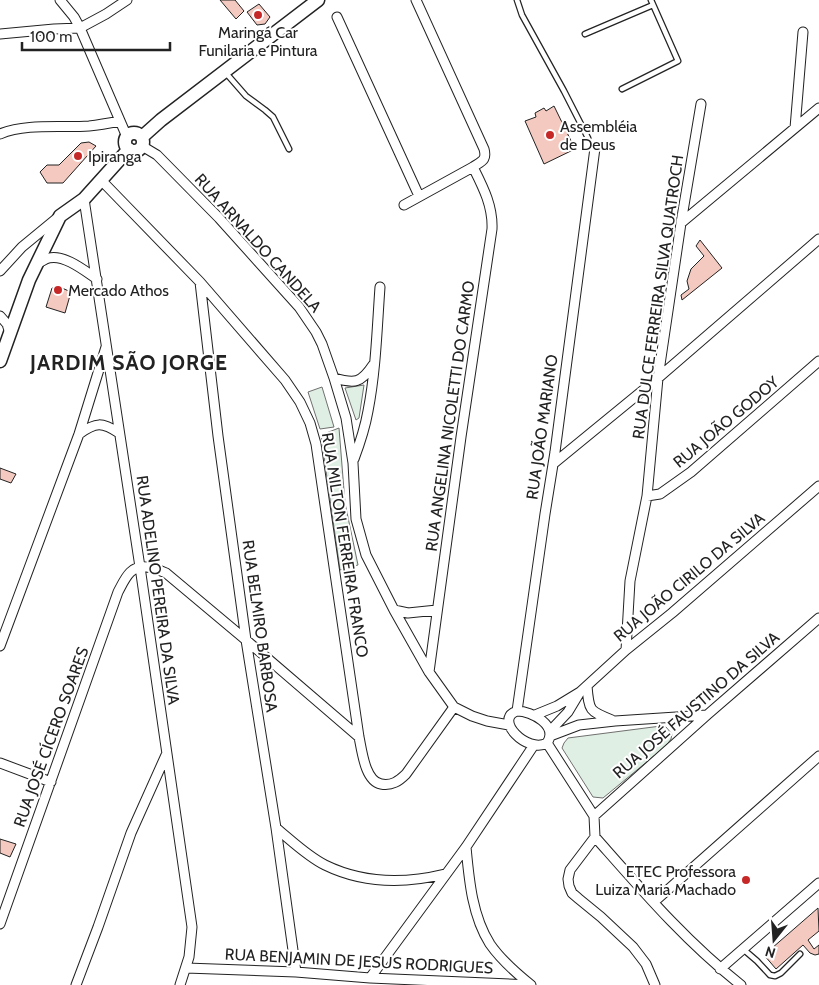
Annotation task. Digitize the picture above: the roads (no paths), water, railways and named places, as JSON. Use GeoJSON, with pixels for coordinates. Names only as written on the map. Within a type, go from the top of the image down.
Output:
{"type":"FeatureCollection","features":[{"type":"Feature","properties":{"kind":"street"},"geometry":{"type":"LineString","coordinates":[[60,0],[74,17],[80,28],[128,143]]}},
{"type":"Feature","properties":{"kind":"street"},"geometry":{"type":"LineString","coordinates":[[0,34],[80,28],[127,0]]}},
{"type":"Feature","properties":{"kind":"street"},"geometry":{"type":"LineString","coordinates":[[142,142],[161,120],[318,0]]}},
{"type":"Feature","properties":{"kind":"street"},"geometry":{"type":"LineString","coordinates":[[404,205],[473,167],[485,158],[486,154],[416,0]]}},
{"type":"Feature","properties":{"kind":"street"},"geometry":{"type":"LineString","coordinates":[[337,17],[419,196]]}},
{"type":"Feature","properties":{"kind":"street"},"geometry":{"type":"LineString","coordinates":[[795,128],[802,32]]}},
{"type":"Feature","properties":{"kind":"street","name":"RUA DULCE FERREIRA SILVA QUATROCH"},"geometry":{"type":"LineString","coordinates":[[626,650],[630,581],[647,496],[658,378],[701,104]]}},
{"type":"Feature","properties":{"kind":"street"},"geometry":{"type":"LineString","coordinates":[[681,223],[819,108]]}},
{"type":"Feature","properties":{"kind":"street"},"geometry":{"type":"LineString","coordinates":[[0,134],[6,131],[28,128],[91,126],[120,121]]}},
{"type":"Feature","properties":{"kind":"street"},"geometry":{"type":"LineString","coordinates":[[0,271],[22,247],[84,199],[101,180],[134,133],[140,135],[142,142]]}},
{"type":"Feature","properties":{"kind":"street","name":"RUA ARNALDO CANDELA"},"geometry":{"type":"LineString","coordinates":[[142,142],[219,218],[299,307],[316,332],[334,378],[346,418],[353,463],[356,519],[366,555],[429,672],[454,707],[472,716],[509,726]]}},
{"type":"Feature","properties":{"kind":"street","name":"RUA JOÃO MARIANO"},"geometry":{"type":"LineString","coordinates":[[517,711],[522,665],[553,464],[595,148]]}},
{"type":"Feature","properties":{"kind":"street","name":"RUA ANGELINA NICOLETTI DO CARMO"},"geometry":{"type":"LineString","coordinates":[[429,672],[492,229],[491,209],[473,167]]}},
{"type":"Feature","properties":{"kind":"street","name":"RUA MILTON FERREIRA FRANCO"},"geometry":{"type":"LineString","coordinates":[[101,180],[200,282],[285,380],[300,402],[310,423],[316,444],[359,737],[367,771],[371,778],[377,783],[384,785],[398,781],[406,774],[454,707]]}},
{"type":"Feature","properties":{"kind":"street","name":"RUA ADELINO PEREIRA DA SILVA"},"geometry":{"type":"LineString","coordinates":[[84,199],[192,927],[189,958],[180,985]]}},
{"type":"Feature","properties":{"kind":"street"},"geometry":{"type":"LineString","coordinates":[[0,361],[30,280],[60,216]]}},
{"type":"Feature","properties":{"kind":"street"},"geometry":{"type":"LineString","coordinates":[[553,464],[658,378],[819,239]]}},
{"type":"Feature","properties":{"kind":"street"},"geometry":{"type":"LineString","coordinates":[[38,263],[51,258],[65,260],[75,264],[97,279]]}},
{"type":"Feature","properties":{"kind":"street","name":"RUA BELMIRO BARBOSA"},"geometry":{"type":"LineString","coordinates":[[200,282],[246,640],[276,828],[296,972]]}},
{"type":"Feature","properties":{"kind":"street"},"geometry":{"type":"LineString","coordinates":[[353,463],[362,438],[368,410],[375,362],[380,287]]}},
{"type":"Feature","properties":{"kind":"street"},"geometry":{"type":"LineString","coordinates":[[0,316],[7,324],[10,333]]}},
{"type":"Feature","properties":{"kind":"street"},"geometry":{"type":"LineString","coordinates":[[0,646],[79,434],[107,344]]}},
{"type":"Feature","properties":{"kind":"street","name":"RUA JOÃO GODOY"},"geometry":{"type":"LineString","coordinates":[[647,496],[660,494],[691,472],[819,361]]}},
{"type":"Feature","properties":{"kind":"street"},"geometry":{"type":"LineString","coordinates":[[334,378],[353,382],[361,379],[367,375],[375,362]]}},
{"type":"Feature","properties":{"kind":"street"},"geometry":{"type":"LineString","coordinates":[[79,434],[89,427],[101,424],[109,426],[120,433]]}},
{"type":"Feature","properties":{"kind":"street","name":"RUA JOÃO CIRILO DA SILVA"},"geometry":{"type":"LineString","coordinates":[[535,715],[557,706],[584,689],[626,650],[672,613],[819,486]]}},
{"type":"Feature","properties":{"kind":"street"},"geometry":{"type":"LineString","coordinates":[[140,567],[158,569],[166,573],[359,737]]}},
{"type":"Feature","properties":{"kind":"street","name":"RUA JOSÉ CÍCERO SOARES"},"geometry":{"type":"LineString","coordinates":[[0,924],[118,592],[129,573],[140,567]]}},
{"type":"Feature","properties":{"kind":"street"},"geometry":{"type":"LineString","coordinates":[[394,610],[408,613],[438,610]]}},
{"type":"Feature","properties":{"kind":"street","name":"RUA JOSÉ FAUSTINO DA SILVA"},"geometry":{"type":"LineString","coordinates":[[594,816],[706,715],[819,618]]}},
{"type":"Feature","properties":{"kind":"street"},"geometry":{"type":"LineString","coordinates":[[584,689],[589,705],[596,714],[615,721]]}},
{"type":"Feature","properties":{"kind":"street","name":"RUA JOÃO CIRILO DA SILVA"},"geometry":{"type":"LineString","coordinates":[[549,737],[584,689]]}},
{"type":"Feature","properties":{"kind":"street"},"geometry":{"type":"LineString","coordinates":[[706,715],[579,725],[549,737],[540,746],[534,746],[525,742],[509,726],[510,717],[513,712],[517,711],[535,715],[546,725],[549,737],[594,816],[595,837],[666,917],[720,968],[741,985]]}},
{"type":"Feature","properties":{"kind":"street"},"geometry":{"type":"LineString","coordinates":[[370,978],[466,847],[534,746]]}},
{"type":"Feature","properties":{"kind":"street"},"geometry":{"type":"LineString","coordinates":[[76,985],[131,834],[167,754]]}},
{"type":"Feature","properties":{"kind":"street"},"geometry":{"type":"LineString","coordinates":[[654,902],[819,756]]}},
{"type":"Feature","properties":{"kind":"street"},"geometry":{"type":"LineString","coordinates":[[0,763],[51,782]]}},
{"type":"Feature","properties":{"kind":"street"},"geometry":{"type":"LineString","coordinates":[[276,828],[324,864],[350,875],[378,880],[399,881],[425,879],[445,874]]}},
{"type":"Feature","properties":{"kind":"street"},"geometry":{"type":"LineString","coordinates":[[595,837],[570,870],[569,886],[572,893],[601,917],[646,964],[655,985]]}},
{"type":"Feature","properties":{"kind":"street"},"geometry":{"type":"LineString","coordinates":[[466,847],[469,881],[476,912],[489,943],[502,959],[531,985]]}},
{"type":"Feature","properties":{"kind":"street"},"geometry":{"type":"LineString","coordinates":[[720,968],[819,883]]}},
{"type":"Feature","properties":{"kind":"street","name":"RUA BENJAMIN DE JESUS RODRIGUES"},"geometry":{"type":"LineString","coordinates":[[186,968],[531,985]]}},
{"type":"Feature","properties":{"kind":"lane"},"geometry":{"type":"LineString","coordinates":[[517,0],[522,16],[588,138]]}},
{"type":"Feature","properties":{"kind":"lane"},"geometry":{"type":"LineString","coordinates":[[585,34],[652,2],[678,61],[622,89]]}},
{"type":"Feature","properties":{"kind":"lane"},"geometry":{"type":"LineString","coordinates":[[224,71],[246,96],[273,117],[289,149]]}},
{"type":"Feature","properties":{"kind":"lane"},"geometry":{"type":"LineString","coordinates":[[743,949],[770,975],[775,976],[781,973],[800,954]]}},
{"type":"Feature","properties":{"kind":"place","name":"Maringá Car Funilaria e Pintura"},"geometry":{"type":"Point","coordinates":[258,15]}},
{"type":"Feature","properties":{"kind":"place","name":"Assembléia de Deus"},"geometry":{"type":"Point","coordinates":[550,135]}},
{"type":"Feature","properties":{"kind":"place","name":"Ipiranga"},"geometry":{"type":"Point","coordinates":[78,156]}},
{"type":"Feature","properties":{"kind":"place","name":"Mercado Athos"},"geometry":{"type":"Point","coordinates":[58,290]}},
{"type":"Feature","properties":{"kind":"place","name":"ETEC Professora Luiza Maria Machado"},"geometry":{"type":"Point","coordinates":[746,880]}},
{"type":"Feature","properties":{"kind":"district","name":"JARDIM SÃO JORGE"},"geometry":{"type":"Point","coordinates":[129,362]}}]}
